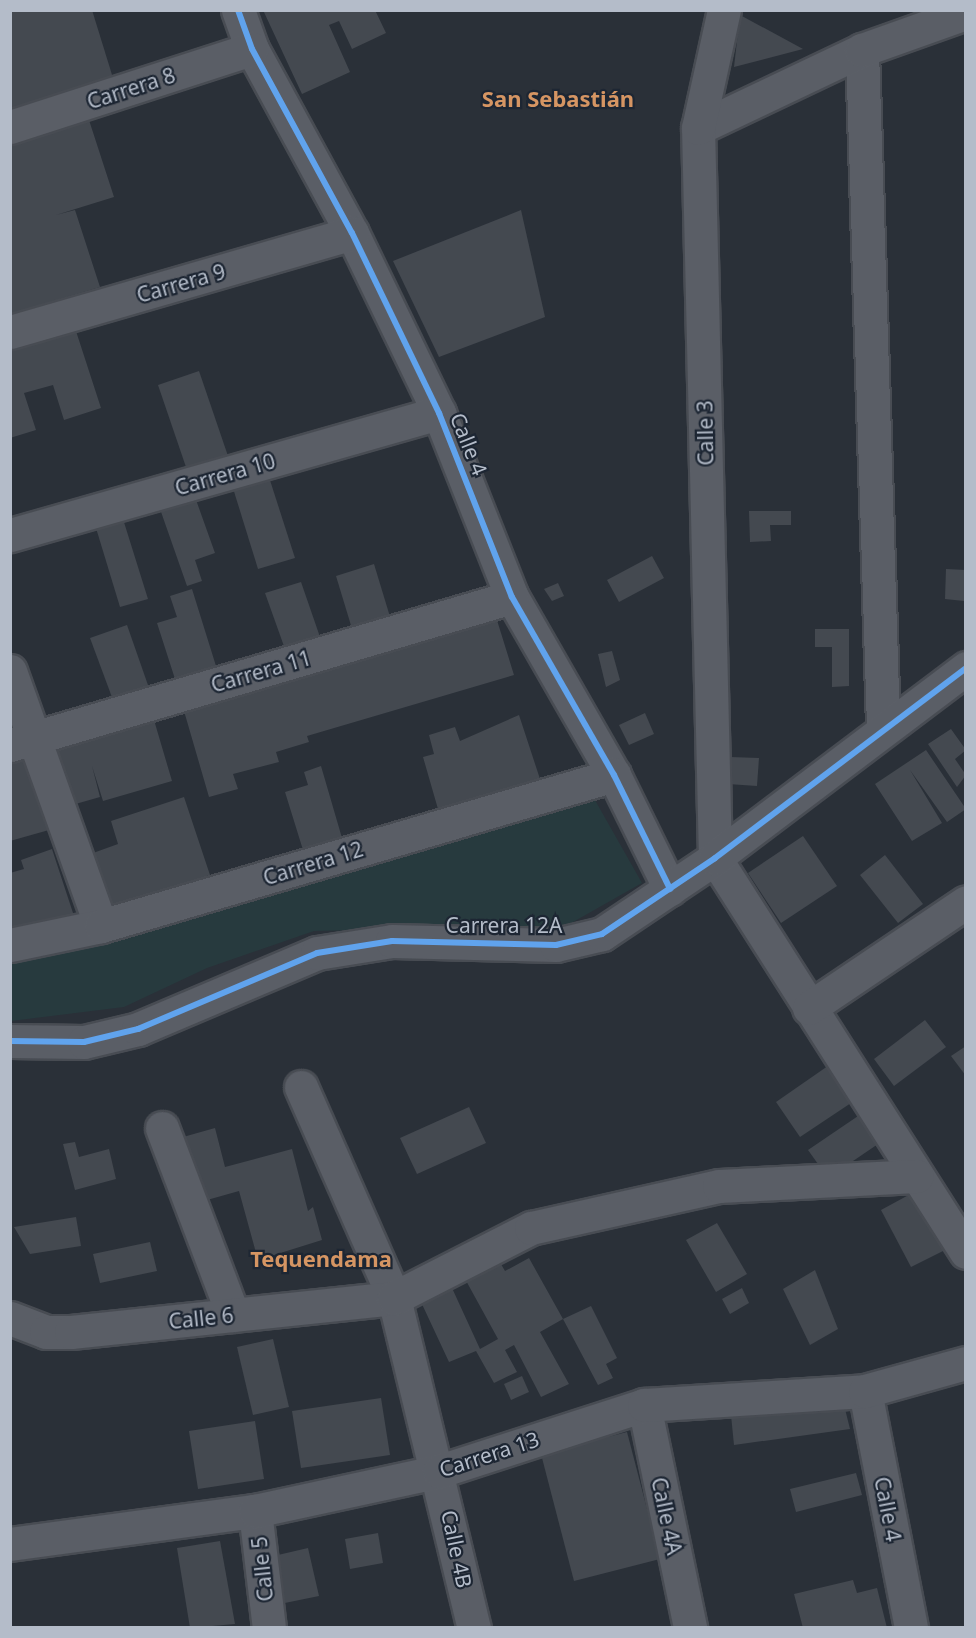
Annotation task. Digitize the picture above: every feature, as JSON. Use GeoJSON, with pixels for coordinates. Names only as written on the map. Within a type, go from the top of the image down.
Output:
{"type":"FeatureCollection","features":[{"type":"Feature","properties":{"kind":"street","name":"Calle 4"},"geometry":{"type":"LineString","coordinates":[[238,10],[252,49],[352,233],[439,413],[512,597],[614,775],[670,889]]}},
{"type":"Feature","properties":{"kind":"street","name":"Calle 3"},"geometry":{"type":"LineString","coordinates":[[715,858],[698,128],[724,10]]}},
{"type":"Feature","properties":{"kind":"street"},"geometry":{"type":"LineString","coordinates":[[698,128],[862,50],[966,14]]}},
{"type":"Feature","properties":{"kind":"street","name":"Carrera 8"},"geometry":{"type":"LineString","coordinates":[[10,127],[252,49]]}},
{"type":"Feature","properties":{"kind":"street"},"geometry":{"type":"LineString","coordinates":[[862,50],[883,727]]}},
{"type":"Feature","properties":{"kind":"street","name":"Carrera 9"},"geometry":{"type":"LineString","coordinates":[[10,332],[352,233]]}},
{"type":"Feature","properties":{"kind":"street","name":"Carrera 10"},"geometry":{"type":"LineString","coordinates":[[10,535],[439,413]]}},
{"type":"Feature","properties":{"kind":"street","name":"Carrera 11"},"geometry":{"type":"LineString","coordinates":[[23,742],[512,597]]}},
{"type":"Feature","properties":{"kind":"street","name":"Carrera 12A"},"geometry":{"type":"LineString","coordinates":[[10,1041],[84,1042],[138,1029],[317,953],[392,941],[556,945],[602,934],[715,858],[883,727],[966,668]]}},
{"type":"Feature","properties":{"kind":"street"},"geometry":{"type":"LineString","coordinates":[[10,671],[23,742],[101,926]]}},
{"type":"Feature","properties":{"kind":"street","name":"Carrera 12"},"geometry":{"type":"LineString","coordinates":[[10,945],[101,926],[614,775]]}},
{"type":"Feature","properties":{"kind":"street"},"geometry":{"type":"LineString","coordinates":[[715,858],[966,1252]]}},
{"type":"Feature","properties":{"kind":"street"},"geometry":{"type":"LineString","coordinates":[[809,1008],[966,902]]}},
{"type":"Feature","properties":{"kind":"street","name":"Calle 4B"},"geometry":{"type":"LineString","coordinates":[[301,1087],[394,1298],[440,1471],[474,1628]]}},
{"type":"Feature","properties":{"kind":"street"},"geometry":{"type":"LineString","coordinates":[[162,1128],[233,1315]]}},
{"type":"Feature","properties":{"kind":"street"},"geometry":{"type":"LineString","coordinates":[[394,1298],[531,1228],[719,1186],[917,1176]]}},
{"type":"Feature","properties":{"kind":"street","name":"Calle 6"},"geometry":{"type":"LineString","coordinates":[[10,1318],[46,1332],[71,1332],[394,1298]]}},
{"type":"Feature","properties":{"kind":"street","name":"Carrera 13"},"geometry":{"type":"LineString","coordinates":[[10,1544],[255,1511],[440,1471],[644,1404],[865,1391],[966,1363]]}},
{"type":"Feature","properties":{"kind":"street","name":"Calle 4"},"geometry":{"type":"LineString","coordinates":[[865,1391],[911,1628]]}},
{"type":"Feature","properties":{"kind":"street","name":"Calle 4A"},"geometry":{"type":"LineString","coordinates":[[644,1404],[690,1628]]}},
{"type":"Feature","properties":{"kind":"street","name":"Calle 5"},"geometry":{"type":"LineString","coordinates":[[255,1511],[269,1628]]}},
{"type":"Feature","properties":{"kind":"green space"},"geometry":{"type":"Polygon","coordinates":[[[587,786],[642,883],[566,926],[314,931],[207,968],[124,1007],[11,1021],[10,960],[587,786]]]}},
{"type":"Feature","properties":{"kind":"building"},"geometry":{"type":"Polygon","coordinates":[[[10,10],[92,10],[113,78],[10,111],[10,10]]]}},
{"type":"Feature","properties":{"kind":"building"},"geometry":{"type":"Polygon","coordinates":[[[263,10],[375,10],[386,33],[352,49],[339,21],[329,25],[350,72],[302,94],[263,10]]]}},
{"type":"Feature","properties":{"kind":"building"},"geometry":{"type":"Polygon","coordinates":[[[740,15],[803,49],[734,67],[740,15]]]}},
{"type":"Feature","properties":{"kind":"building"},"geometry":{"type":"Polygon","coordinates":[[[89,120],[114,197],[56,215],[75,210],[100,287],[10,314],[10,141],[89,120]]]}},
{"type":"Feature","properties":{"kind":"building"},"geometry":{"type":"Polygon","coordinates":[[[521,210],[545,317],[439,357],[393,261],[521,210]]]}},
{"type":"Feature","properties":{"kind":"building"},"geometry":{"type":"Polygon","coordinates":[[[75,328],[101,408],[64,420],[53,385],[24,393],[36,430],[10,438],[10,348],[75,328]]]}},
{"type":"Feature","properties":{"kind":"building"},"geometry":{"type":"Polygon","coordinates":[[[199,371],[228,456],[187,470],[158,385],[199,371]]]}},
{"type":"Feature","properties":{"kind":"building"},"geometry":{"type":"Polygon","coordinates":[[[268,474],[295,558],[258,569],[232,485],[268,474]]]}},
{"type":"Feature","properties":{"kind":"building"},"geometry":{"type":"Polygon","coordinates":[[[195,497],[215,553],[195,560],[202,581],[187,586],[160,509],[195,497]]]}},
{"type":"Feature","properties":{"kind":"building"},"geometry":{"type":"Polygon","coordinates":[[[749,511],[791,511],[791,525],[770,525],[771,541],[750,542],[749,511]]]}},
{"type":"Feature","properties":{"kind":"building"},"geometry":{"type":"Polygon","coordinates":[[[123,519],[148,599],[120,607],[96,528],[123,519]]]}},
{"type":"Feature","properties":{"kind":"building"},"geometry":{"type":"Polygon","coordinates":[[[652,556],[664,578],[619,602],[607,580],[652,556]]]}},
{"type":"Feature","properties":{"kind":"building"},"geometry":{"type":"Polygon","coordinates":[[[374,564],[391,620],[353,632],[336,576],[374,564]]]}},
{"type":"Feature","properties":{"kind":"building"},"geometry":{"type":"Polygon","coordinates":[[[946,569],[966,570],[964,601],[945,599],[946,569]]]}},
{"type":"Feature","properties":{"kind":"building"},"geometry":{"type":"Polygon","coordinates":[[[301,582],[320,637],[285,649],[265,593],[301,582]]]}},
{"type":"Feature","properties":{"kind":"building"},"geometry":{"type":"Polygon","coordinates":[[[558,583],[564,596],[552,601],[544,589],[558,583]]]}},
{"type":"Feature","properties":{"kind":"building"},"geometry":{"type":"Polygon","coordinates":[[[192,589],[216,666],[175,679],[157,623],[177,617],[170,596],[192,589]]]}},
{"type":"Feature","properties":{"kind":"building"},"geometry":{"type":"Polygon","coordinates":[[[496,617],[514,675],[307,736],[309,742],[276,752],[279,762],[233,774],[238,789],[209,797],[184,711],[496,617]]]}},
{"type":"Feature","properties":{"kind":"building"},"geometry":{"type":"Polygon","coordinates":[[[127,625],[149,688],[113,700],[90,638],[127,625]]]}},
{"type":"Feature","properties":{"kind":"building"},"geometry":{"type":"Polygon","coordinates":[[[815,629],[849,629],[849,686],[832,687],[832,647],[815,647],[815,629]]]}},
{"type":"Feature","properties":{"kind":"building"},"geometry":{"type":"Polygon","coordinates":[[[612,651],[620,680],[606,687],[598,654],[612,651]]]}},
{"type":"Feature","properties":{"kind":"building"},"geometry":{"type":"Polygon","coordinates":[[[645,713],[654,734],[629,745],[619,725],[645,713]]]}},
{"type":"Feature","properties":{"kind":"building"},"geometry":{"type":"Polygon","coordinates":[[[519,715],[540,779],[438,809],[423,757],[434,754],[429,735],[455,727],[460,741],[519,715]]]}},
{"type":"Feature","properties":{"kind":"building"},"geometry":{"type":"Polygon","coordinates":[[[154,720],[172,781],[103,801],[92,766],[100,797],[65,807],[47,750],[154,720]]]}},
{"type":"Feature","properties":{"kind":"building"},"geometry":{"type":"Polygon","coordinates":[[[951,729],[966,750],[955,759],[966,775],[957,787],[928,744],[951,729]]]}},
{"type":"Feature","properties":{"kind":"building"},"geometry":{"type":"Polygon","coordinates":[[[926,750],[966,809],[947,822],[910,770],[942,823],[912,841],[875,784],[926,750]]]}},
{"type":"Feature","properties":{"kind":"building"},"geometry":{"type":"Polygon","coordinates":[[[28,756],[49,830],[10,841],[10,761],[28,756]]]}},
{"type":"Feature","properties":{"kind":"building"},"geometry":{"type":"Polygon","coordinates":[[[730,757],[759,758],[757,786],[728,784],[730,757]]]}},
{"type":"Feature","properties":{"kind":"building"},"geometry":{"type":"Polygon","coordinates":[[[321,766],[342,838],[303,850],[285,792],[308,785],[304,772],[321,766]]]}},
{"type":"Feature","properties":{"kind":"building"},"geometry":{"type":"Polygon","coordinates":[[[184,797],[210,875],[102,912],[82,857],[118,844],[111,821],[184,797]]]}},
{"type":"Feature","properties":{"kind":"building"},"geometry":{"type":"Polygon","coordinates":[[[803,836],[837,886],[781,923],[748,873],[803,836]]]}},
{"type":"Feature","properties":{"kind":"building"},"geometry":{"type":"Polygon","coordinates":[[[52,849],[74,916],[10,936],[10,873],[24,869],[21,860],[52,849]]]}},
{"type":"Feature","properties":{"kind":"building"},"geometry":{"type":"Polygon","coordinates":[[[885,855],[923,904],[898,923],[860,875],[885,855]]]}},
{"type":"Feature","properties":{"kind":"building"},"geometry":{"type":"Polygon","coordinates":[[[925,1020],[946,1047],[894,1086],[874,1059],[925,1020]]]}},
{"type":"Feature","properties":{"kind":"building"},"geometry":{"type":"Polygon","coordinates":[[[966,1046],[966,1076],[951,1056],[966,1046]]]}},
{"type":"Feature","properties":{"kind":"building"},"geometry":{"type":"Polygon","coordinates":[[[835,1061],[860,1097],[800,1137],[776,1102],[835,1061]]]}},
{"type":"Feature","properties":{"kind":"building"},"geometry":{"type":"Polygon","coordinates":[[[469,1107],[486,1143],[417,1174],[400,1138],[469,1107]]]}},
{"type":"Feature","properties":{"kind":"building"},"geometry":{"type":"Polygon","coordinates":[[[861,1114],[881,1142],[828,1178],[808,1150],[861,1114]]]}},
{"type":"Feature","properties":{"kind":"building"},"geometry":{"type":"Polygon","coordinates":[[[215,1128],[225,1167],[292,1149],[308,1211],[313,1207],[322,1240],[258,1260],[239,1191],[200,1202],[176,1139],[215,1128]]]}},
{"type":"Feature","properties":{"kind":"building"},"geometry":{"type":"Polygon","coordinates":[[[75,1142],[79,1157],[109,1149],[116,1179],[75,1190],[63,1144],[75,1142]]]}},
{"type":"Feature","properties":{"kind":"building"},"geometry":{"type":"Polygon","coordinates":[[[916,1191],[947,1249],[911,1267],[881,1210],[916,1191]]]}},
{"type":"Feature","properties":{"kind":"building"},"geometry":{"type":"Polygon","coordinates":[[[76,1217],[81,1246],[30,1254],[14,1227],[76,1217]]]}},
{"type":"Feature","properties":{"kind":"building"},"geometry":{"type":"Polygon","coordinates":[[[717,1223],[747,1274],[716,1292],[686,1240],[717,1223]]]}},
{"type":"Feature","properties":{"kind":"building"},"geometry":{"type":"Polygon","coordinates":[[[150,1242],[157,1271],[100,1283],[93,1254],[150,1242]]]}},
{"type":"Feature","properties":{"kind":"building"},"geometry":{"type":"Polygon","coordinates":[[[529,1258],[563,1319],[540,1332],[569,1384],[541,1397],[514,1345],[505,1350],[517,1372],[494,1383],[476,1351],[449,1362],[421,1302],[452,1288],[480,1349],[498,1339],[464,1277],[498,1259],[505,1271],[529,1258]]]}},
{"type":"Feature","properties":{"kind":"building"},"geometry":{"type":"Polygon","coordinates":[[[815,1270],[838,1329],[810,1345],[783,1289],[815,1270]]]}},
{"type":"Feature","properties":{"kind":"building"},"geometry":{"type":"Polygon","coordinates":[[[742,1288],[749,1303],[730,1314],[722,1299],[742,1288]]]}},
{"type":"Feature","properties":{"kind":"building"},"geometry":{"type":"Polygon","coordinates":[[[591,1306],[617,1358],[606,1364],[613,1378],[598,1385],[563,1319],[591,1306]]]}},
{"type":"Feature","properties":{"kind":"building"},"geometry":{"type":"Polygon","coordinates":[[[273,1339],[289,1407],[253,1415],[237,1347],[273,1339]]]}},
{"type":"Feature","properties":{"kind":"building"},"geometry":{"type":"Polygon","coordinates":[[[522,1376],[529,1392],[511,1400],[504,1384],[522,1376]]]}},
{"type":"Feature","properties":{"kind":"building"},"geometry":{"type":"Polygon","coordinates":[[[842,1397],[850,1429],[734,1445],[731,1415],[842,1397]]]}},
{"type":"Feature","properties":{"kind":"building"},"geometry":{"type":"Polygon","coordinates":[[[381,1398],[390,1455],[301,1468],[292,1411],[381,1398]]]}},
{"type":"Feature","properties":{"kind":"building"},"geometry":{"type":"Polygon","coordinates":[[[255,1421],[264,1479],[198,1489],[189,1431],[255,1421]]]}},
{"type":"Feature","properties":{"kind":"building"},"geometry":{"type":"Polygon","coordinates":[[[627,1432],[660,1559],[574,1581],[541,1454],[627,1432]]]}},
{"type":"Feature","properties":{"kind":"building"},"geometry":{"type":"Polygon","coordinates":[[[856,1473],[862,1495],[796,1512],[790,1489],[856,1473]]]}},
{"type":"Feature","properties":{"kind":"building"},"geometry":{"type":"Polygon","coordinates":[[[378,1533],[383,1563],[350,1569],[345,1539],[378,1533]]]}},
{"type":"Feature","properties":{"kind":"building"},"geometry":{"type":"Polygon","coordinates":[[[220,1541],[235,1624],[190,1628],[177,1548],[220,1541]]]}},
{"type":"Feature","properties":{"kind":"building"},"geometry":{"type":"Polygon","coordinates":[[[308,1548],[319,1596],[275,1605],[265,1558],[308,1548]]]}},
{"type":"Feature","properties":{"kind":"building"},"geometry":{"type":"Polygon","coordinates":[[[853,1580],[857,1593],[877,1588],[887,1628],[803,1628],[794,1594],[853,1580]]]}},
{"type":"Feature","properties":{"kind":"cycle path"},"geometry":{"type":"LineString","coordinates":[[238,10],[252,49],[352,233],[439,413],[512,597],[614,775],[670,889]]}},
{"type":"Feature","properties":{"kind":"cycle path"},"geometry":{"type":"LineString","coordinates":[[10,1041],[84,1042],[138,1029],[317,953],[392,941],[556,945],[602,934],[715,858],[966,668]]}},
{"type":"Feature","properties":{"kind":"district","name":"San Sebastián"},"geometry":{"type":"Point","coordinates":[558,99]}},
{"type":"Feature","properties":{"kind":"district","name":"Tequendama"},"geometry":{"type":"Point","coordinates":[321,1259]}}]}
